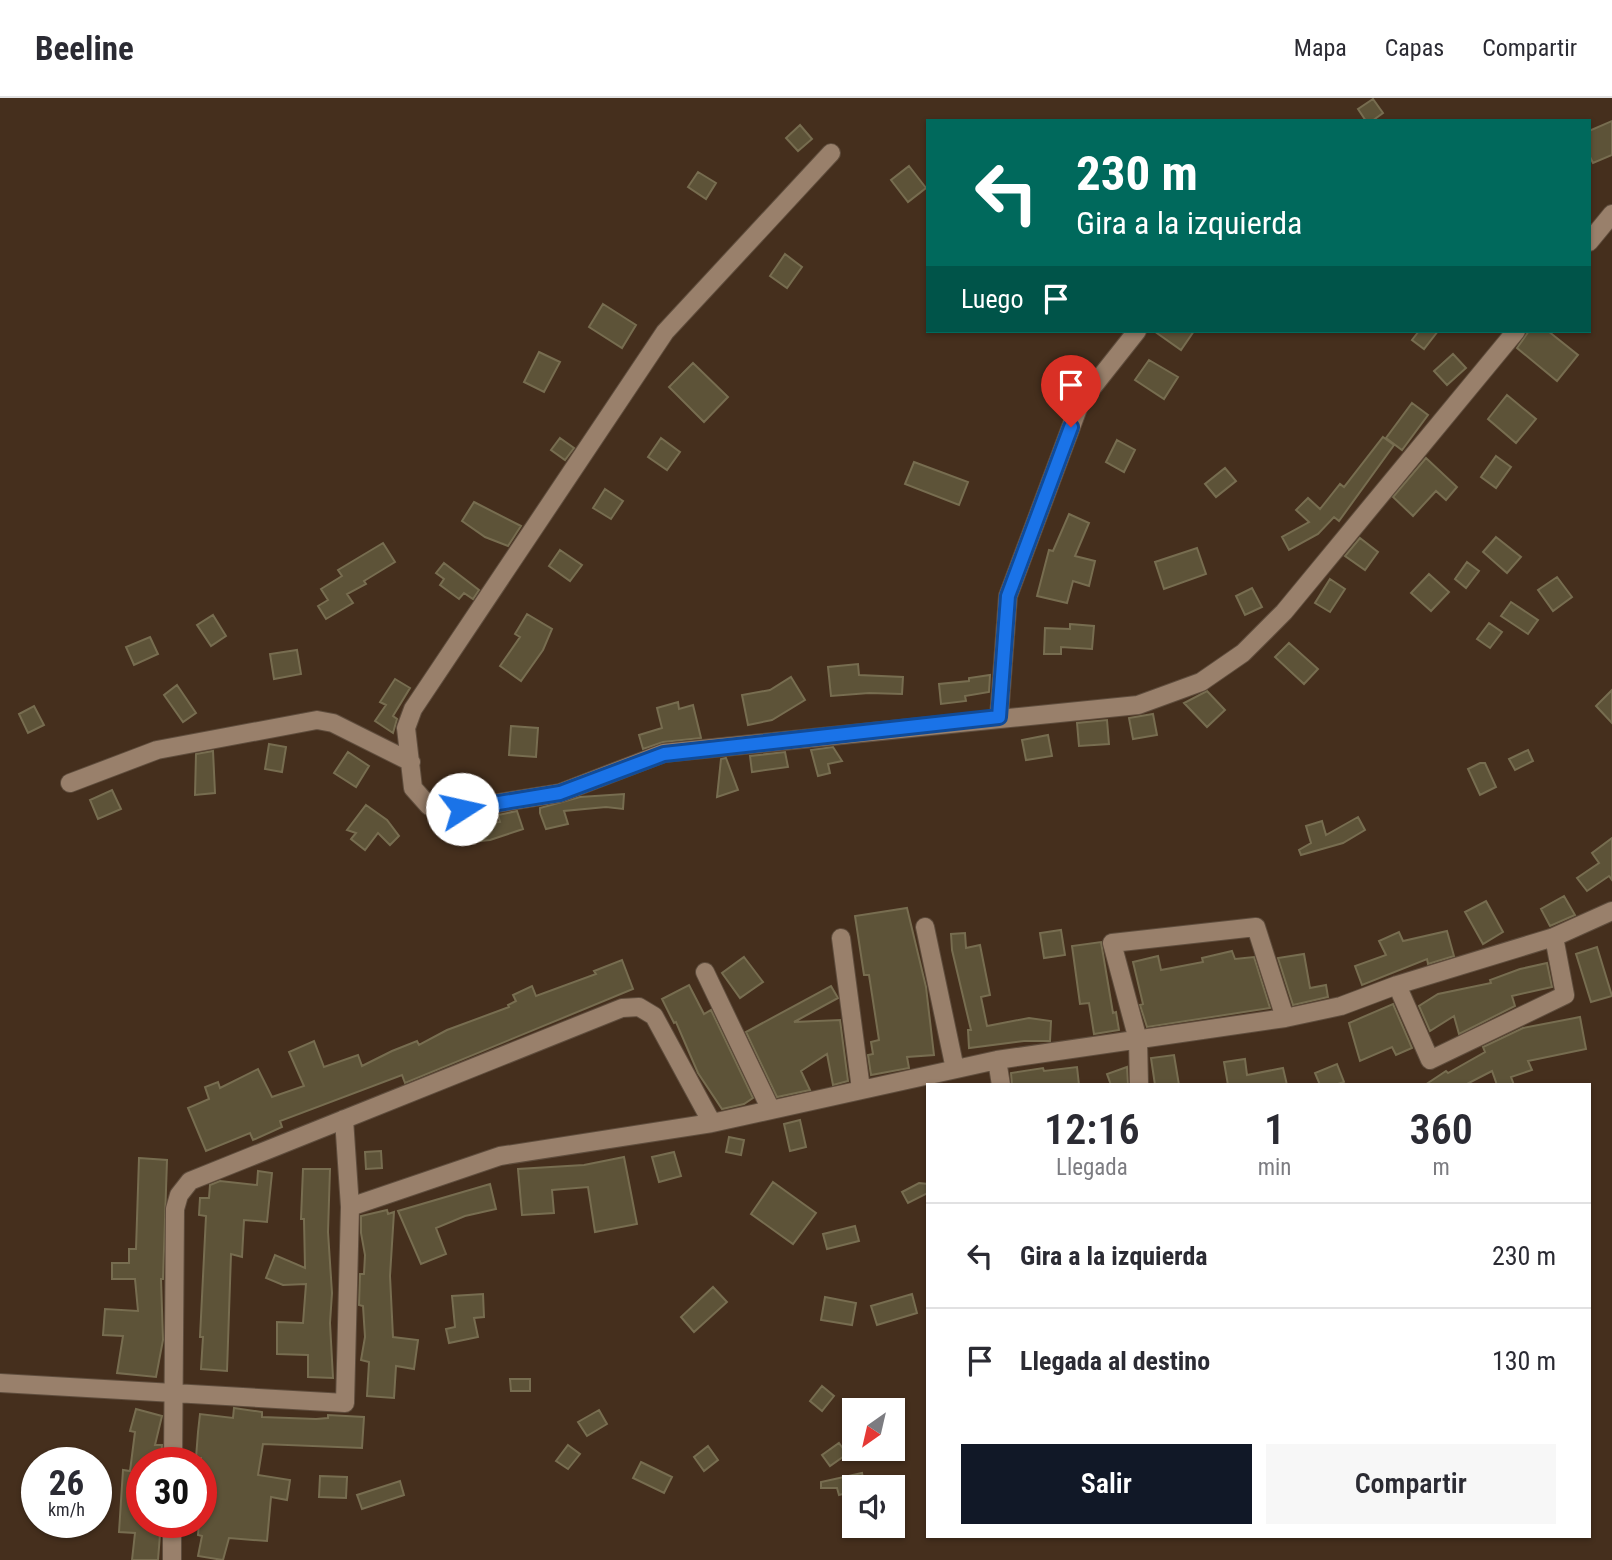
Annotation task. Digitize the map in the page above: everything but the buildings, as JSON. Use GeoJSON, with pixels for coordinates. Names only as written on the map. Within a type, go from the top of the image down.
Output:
{"type":"FeatureCollection","features":[{"type":"Feature","properties":{"kind":"street"},"geometry":{"type":"LineString","coordinates":[[831,153],[665,331],[413,709],[406,728],[413,788],[429,806],[462,809],[560,793],[664,754],[999,717],[1138,705],[1201,682],[1243,653],[1284,612],[1514,333]]}},
{"type":"Feature","properties":{"kind":"street"},"geometry":{"type":"LineString","coordinates":[[1591,240],[1612,214]]}},
{"type":"Feature","properties":{"kind":"street"},"geometry":{"type":"LineString","coordinates":[[999,717],[1008,596],[1080,403],[1135,333]]}},
{"type":"Feature","properties":{"kind":"street"},"geometry":{"type":"LineString","coordinates":[[70,783],[157,750],[317,720],[333,723],[411,762]]}},
{"type":"Feature","properties":{"kind":"street"},"geometry":{"type":"LineString","coordinates":[[350,1207],[500,1156],[712,1123],[997,1060],[1285,1018],[1342,1006],[1397,985],[1555,937],[1612,911]]}},
{"type":"Feature","properties":{"kind":"street"},"geometry":{"type":"LineString","coordinates":[[925,927],[955,1069]]}},
{"type":"Feature","properties":{"kind":"street"},"geometry":{"type":"LineString","coordinates":[[1139,1083],[1138,1040],[1112,943],[1256,927],[1285,1018]]}},
{"type":"Feature","properties":{"kind":"street"},"geometry":{"type":"LineString","coordinates":[[1397,985],[1430,1060],[1565,995],[1555,937]]}},
{"type":"Feature","properties":{"kind":"street"},"geometry":{"type":"LineString","coordinates":[[841,938],[861,1089]]}},
{"type":"Feature","properties":{"kind":"street"},"geometry":{"type":"LineString","coordinates":[[705,972],[771,1110]]}},
{"type":"Feature","properties":{"kind":"street"},"geometry":{"type":"LineString","coordinates":[[173,1447],[175,1209],[178,1195],[190,1181],[622,1008],[639,1007],[654,1016],[712,1123]]}},
{"type":"Feature","properties":{"kind":"street"},"geometry":{"type":"LineString","coordinates":[[997,1060],[1001,1083]]}},
{"type":"Feature","properties":{"kind":"street"},"geometry":{"type":"LineString","coordinates":[[0,1383],[345,1403],[350,1207],[344,1119]]}},
{"type":"Feature","properties":{"kind":"street"},"geometry":{"type":"LineString","coordinates":[[172,1538],[172,1560]]}},
{"type":"Feature","properties":{"kind":"route"},"geometry":{"type":"LineString","coordinates":[[462,809],[560,793],[664,754],[999,717],[1008,596],[1071,427]]}}]}
